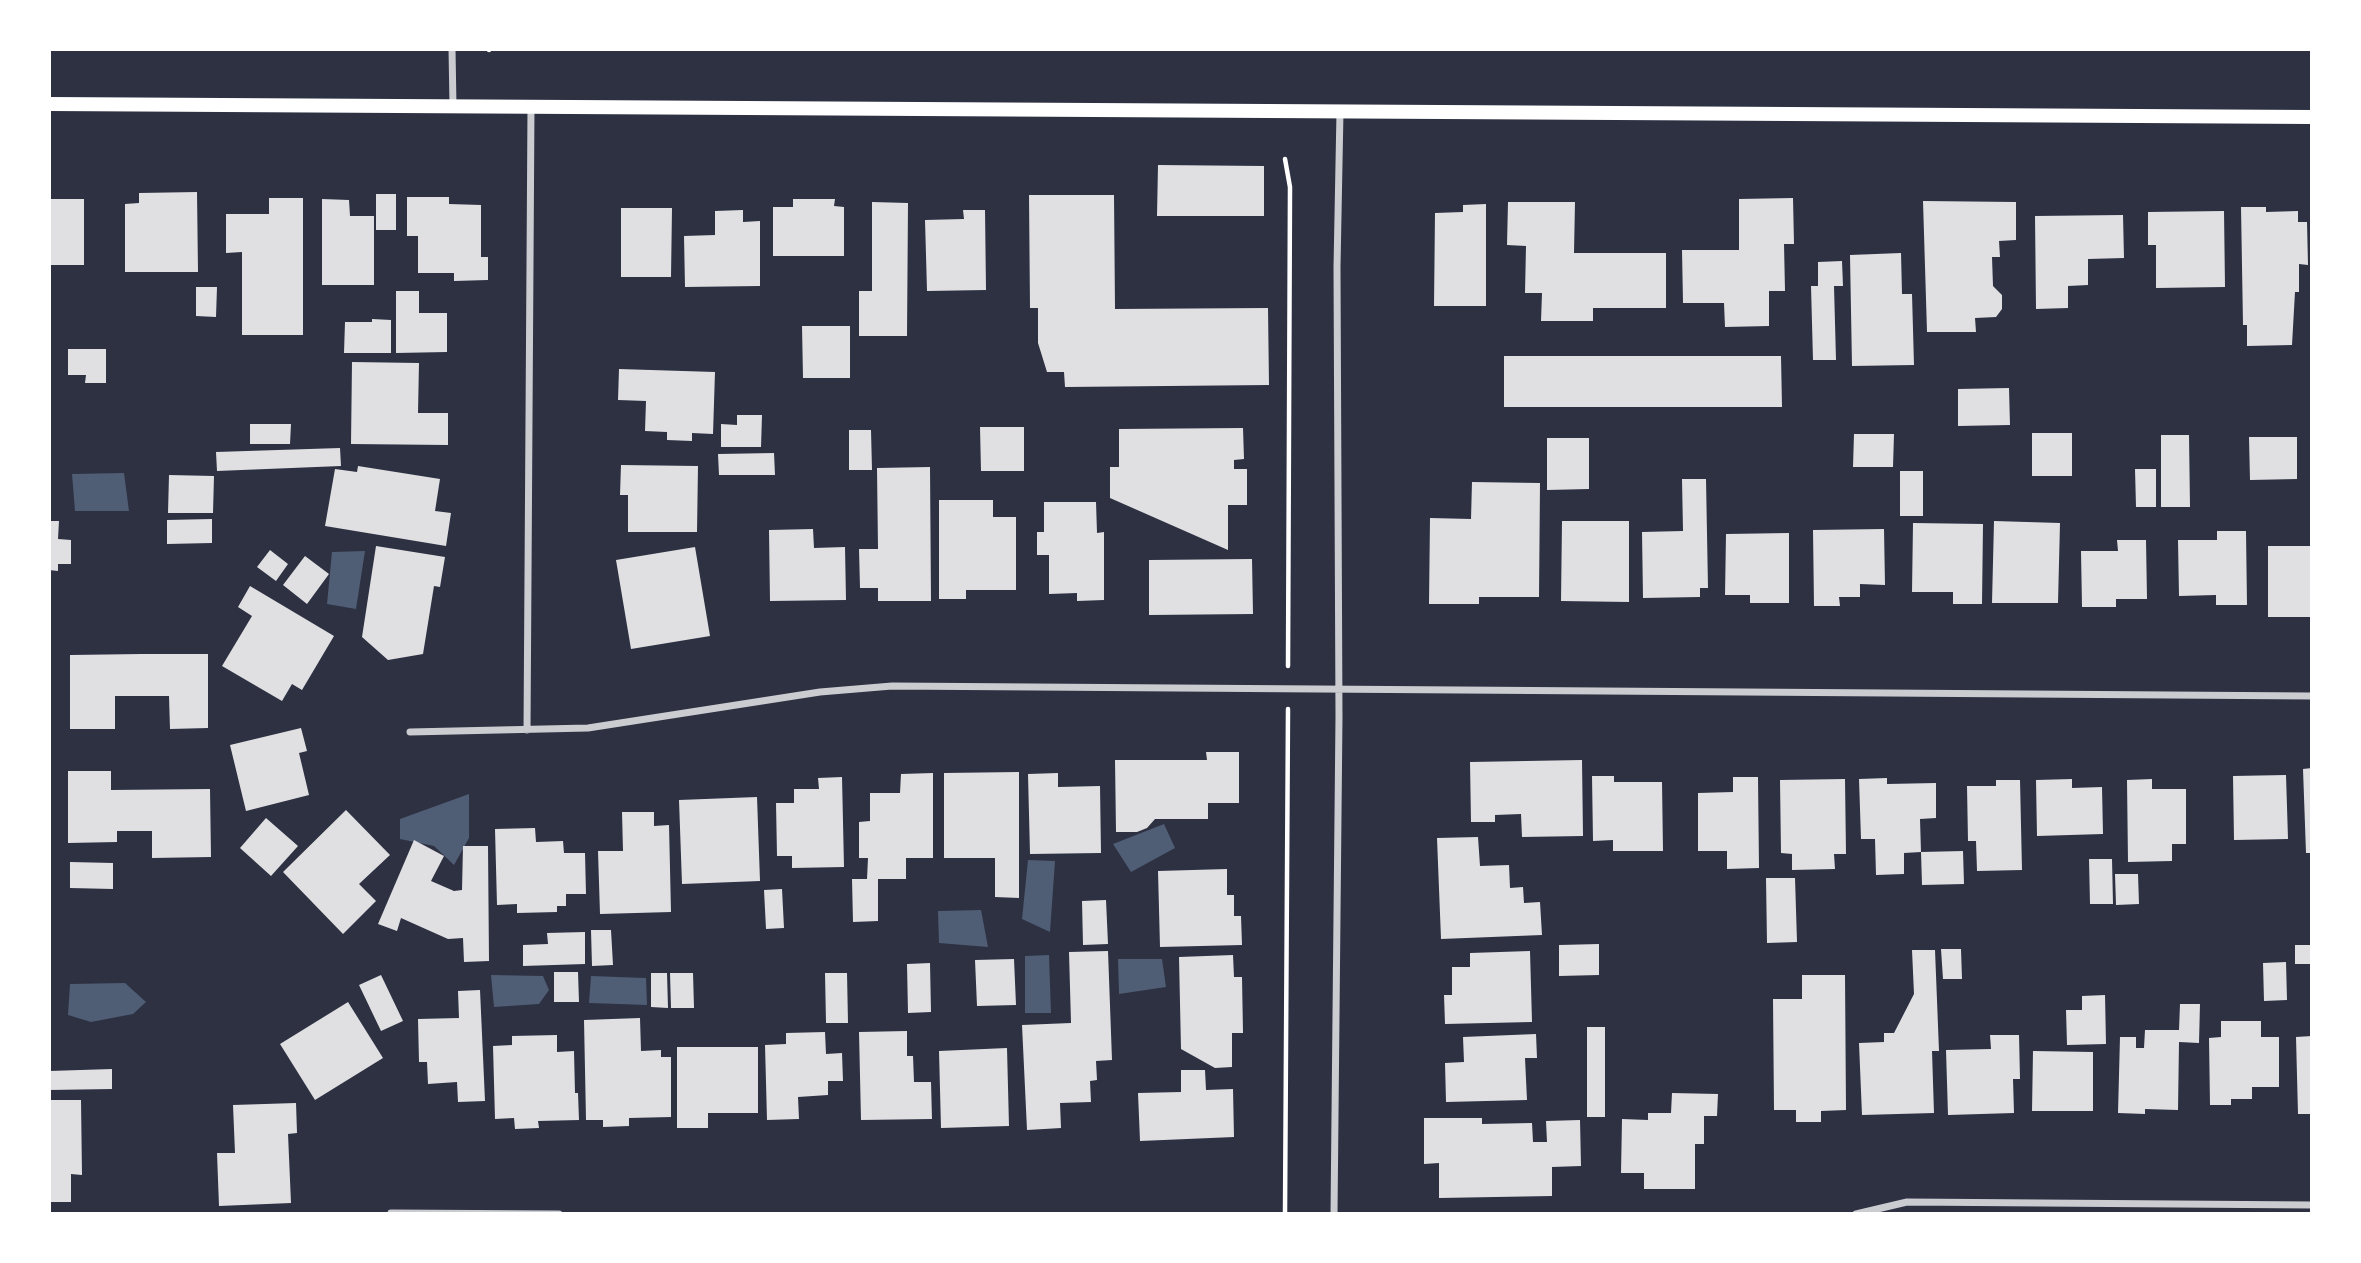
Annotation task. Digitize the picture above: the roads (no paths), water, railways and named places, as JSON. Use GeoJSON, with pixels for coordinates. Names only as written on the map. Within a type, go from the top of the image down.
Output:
{"type":"FeatureCollection","features":[{"type":"Feature","properties":{"kind":"main road"},"geometry":{"type":"LineString","coordinates":[[49,104],[2312,117]]}},
{"type":"Feature","properties":{"kind":"street"},"geometry":{"type":"LineString","coordinates":[[452,49],[453,106]]}},
{"type":"Feature","properties":{"kind":"street"},"geometry":{"type":"LineString","coordinates":[[527,730],[531,107]]}},
{"type":"Feature","properties":{"kind":"street"},"geometry":{"type":"LineString","coordinates":[[1334,1214],[1339,689],[1337,267],[1340,112]]}},
{"type":"Feature","properties":{"kind":"street"},"geometry":{"type":"LineString","coordinates":[[410,732],[610,725],[820,692],[892,686],[2312,696]]}},
{"type":"Feature","properties":{"kind":"street"},"geometry":{"type":"LineString","coordinates":[[1856,1214],[1907,1202],[2312,1205]]}},
{"type":"Feature","properties":{"kind":"street"},"geometry":{"type":"LineString","coordinates":[[391,1213],[559,1214]]}},
{"type":"Feature","properties":{"kind":"water"},"geometry":{"type":"Polygon","coordinates":[[[124,473],[129,511],[75,511],[72,474],[124,473]]]}},
{"type":"Feature","properties":{"kind":"water"},"geometry":{"type":"Polygon","coordinates":[[[365,551],[356,609],[327,604],[332,552],[365,551]]]}},
{"type":"Feature","properties":{"kind":"water"},"geometry":{"type":"Polygon","coordinates":[[[469,794],[469,838],[454,865],[434,846],[400,839],[400,819],[469,794]]]}},
{"type":"Feature","properties":{"kind":"water"},"geometry":{"type":"Polygon","coordinates":[[[1164,824],[1175,848],[1131,872],[1113,844],[1164,824]]]}},
{"type":"Feature","properties":{"kind":"water"},"geometry":{"type":"Polygon","coordinates":[[[1028,860],[1055,861],[1050,932],[1022,919],[1028,860]]]}},
{"type":"Feature","properties":{"kind":"water"},"geometry":{"type":"Polygon","coordinates":[[[981,910],[988,947],[939,943],[938,911],[981,910]]]}},
{"type":"Feature","properties":{"kind":"water"},"geometry":{"type":"Polygon","coordinates":[[[1049,955],[1051,1013],[1025,1013],[1025,956],[1049,955]]]}},
{"type":"Feature","properties":{"kind":"water"},"geometry":{"type":"Polygon","coordinates":[[[1118,959],[1162,959],[1166,987],[1119,994],[1118,959]]]}},
{"type":"Feature","properties":{"kind":"water"},"geometry":{"type":"Polygon","coordinates":[[[491,975],[543,976],[549,990],[539,1004],[494,1007],[491,975]]]}},
{"type":"Feature","properties":{"kind":"water"},"geometry":{"type":"Polygon","coordinates":[[[591,976],[646,978],[647,1005],[589,1003],[591,976]]]}},
{"type":"Feature","properties":{"kind":"water"},"geometry":{"type":"Polygon","coordinates":[[[125,983],[146,1002],[133,1014],[91,1022],[68,1015],[70,984],[125,983]]]}}]}
